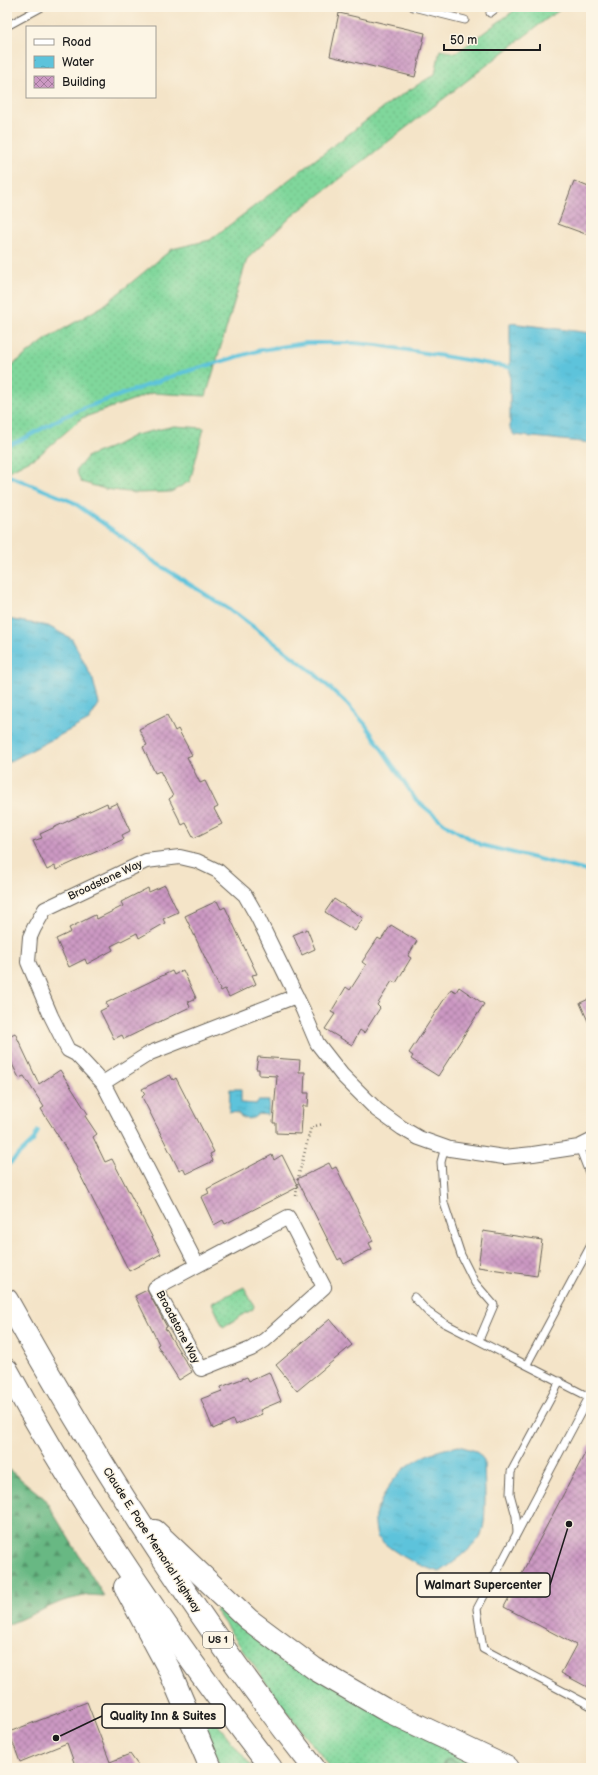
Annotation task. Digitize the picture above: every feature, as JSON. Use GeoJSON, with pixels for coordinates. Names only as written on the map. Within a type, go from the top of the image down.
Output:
{"type":"FeatureCollection","features":[{"type":"Feature","properties":{"kind":"highway","name":"Claude E. Pope Memorial Highway"},"geometry":{"type":"LineString","coordinates":[[7,1300],[49,1376],[129,1508],[208,1626],[314,1768]]}},
{"type":"Feature","properties":{"kind":"highway"},"geometry":{"type":"LineString","coordinates":[[7,1370],[95,1520],[170,1630],[271,1768]]}},
{"type":"Feature","properties":{"kind":"highway"},"geometry":{"type":"LineString","coordinates":[[129,1508],[248,1619],[315,1669],[384,1708],[508,1768]]}},
{"type":"Feature","properties":{"kind":"highway"},"geometry":{"type":"LineString","coordinates":[[95,1520],[112,1562],[169,1669],[212,1768]]}},
{"type":"Feature","properties":{"kind":"street","name":"Broadstone Way"},"geometry":{"type":"LineString","coordinates":[[197,1265],[103,1083],[76,1054],[68,1050],[51,1016],[28,962],[30,937],[45,909],[92,885],[146,861],[159,858],[180,857],[197,861],[218,871],[245,895],[257,916],[296,996],[316,1043],[342,1075],[377,1110],[402,1128],[419,1138],[445,1147],[472,1153],[504,1156],[533,1154],[585,1144]]}},
{"type":"Feature","properties":{"kind":"street"},"geometry":{"type":"LineString","coordinates":[[103,1083],[150,1053],[296,996]]}},
{"type":"Feature","properties":{"kind":"street","name":"Broadstone Way"},"geometry":{"type":"LineString","coordinates":[[288,1217],[324,1287],[265,1340],[252,1349],[201,1369],[155,1288],[197,1265],[288,1217]]}},
{"type":"Feature","properties":{"kind":"lane"},"geometry":{"type":"LineString","coordinates":[[7,26],[42,7]]}},
{"type":"Feature","properties":{"kind":"lane"},"geometry":{"type":"LineString","coordinates":[[413,7],[465,20]]}},
{"type":"Feature","properties":{"kind":"lane"},"geometry":{"type":"LineString","coordinates":[[490,13],[498,7]]}},
{"type":"Feature","properties":{"kind":"lane"},"geometry":{"type":"LineString","coordinates":[[585,1144],[591,1178]]}},
{"type":"Feature","properties":{"kind":"lane"},"geometry":{"type":"LineString","coordinates":[[445,1147],[441,1162],[444,1203],[461,1255],[475,1283],[494,1305],[479,1340]]}},
{"type":"Feature","properties":{"kind":"lane"},"geometry":{"type":"LineString","coordinates":[[527,1364],[591,1245]]}},
{"type":"Feature","properties":{"kind":"lane"},"geometry":{"type":"LineString","coordinates":[[414,1298],[428,1312],[444,1323],[590,1397],[477,1609],[483,1649],[591,1706]]}},
{"type":"Feature","properties":{"kind":"lane"},"geometry":{"type":"LineString","coordinates":[[518,1532],[516,1516],[510,1494],[511,1472],[560,1381]]}},
{"type":"Feature","properties":{"kind":"path"},"geometry":{"type":"LineString","coordinates":[[296,1196],[298,1178],[312,1127],[324,1124]]}},
{"type":"Feature","properties":{"kind":"green space"},"geometry":{"type":"Polygon","coordinates":[[[519,7],[564,7],[292,216],[247,259],[206,396],[152,393],[82,418],[38,456],[7,472],[7,369],[48,338],[103,306],[172,249],[210,240],[392,101],[435,74],[440,50],[456,53],[519,7]]]}},
{"type":"Feature","properties":{"kind":"green space"},"geometry":{"type":"Polygon","coordinates":[[[174,426],[204,428],[190,481],[171,492],[135,493],[105,489],[81,482],[76,470],[88,456],[114,446],[135,435],[174,426]]]}},
{"type":"Feature","properties":{"kind":"green space"},"geometry":{"type":"Polygon","coordinates":[[[244,1287],[254,1306],[253,1309],[223,1327],[212,1303],[244,1287]]]}},
{"type":"Feature","properties":{"kind":"green space"},"geometry":{"type":"Polygon","coordinates":[[[7,1468],[44,1498],[104,1596],[88,1595],[63,1601],[7,1625],[7,1468]]]}},
{"type":"Feature","properties":{"kind":"green space"},"geometry":{"type":"Polygon","coordinates":[[[220,1605],[483,1768],[466,1768],[459,1764],[442,1765],[442,1768],[331,1768],[285,1710],[215,1610],[220,1605]]]}},
{"type":"Feature","properties":{"kind":"green space"},"geometry":{"type":"Polygon","coordinates":[[[197,1701],[253,1768],[220,1768],[196,1709],[197,1701]]]}},
{"type":"Feature","properties":{"kind":"green space"},"geometry":{"type":"Polygon","coordinates":[[[450,1759],[466,1768],[443,1768],[444,1761],[450,1759]]]}},
{"type":"Feature","properties":{"kind":"water"},"geometry":{"type":"Polygon","coordinates":[[[510,323],[591,333],[591,443],[514,435],[510,429],[510,323]]]}},
{"type":"Feature","properties":{"kind":"water"},"geometry":{"type":"Polygon","coordinates":[[[7,619],[48,626],[72,639],[93,680],[99,704],[89,720],[7,763],[7,619]]]}},
{"type":"Feature","properties":{"kind":"water"},"geometry":{"type":"Polygon","coordinates":[[[230,1089],[241,1089],[241,1103],[257,1104],[258,1101],[269,1101],[268,1115],[258,1114],[251,1119],[248,1119],[242,1117],[238,1113],[229,1112],[230,1089]]]}},
{"type":"Feature","properties":{"kind":"water"},"geometry":{"type":"Polygon","coordinates":[[[459,1446],[476,1451],[484,1460],[484,1522],[480,1537],[476,1542],[440,1572],[414,1563],[398,1554],[377,1537],[375,1516],[388,1487],[404,1469],[423,1456],[459,1446]]]}},
{"type":"Feature","properties":{"kind":"building"},"geometry":{"type":"Polygon","coordinates":[[[339,13],[425,33],[415,77],[330,56],[339,13]]]}},
{"type":"Feature","properties":{"kind":"building"},"geometry":{"type":"Polygon","coordinates":[[[574,181],[591,188],[591,236],[558,224],[574,181]]]}},
{"type":"Feature","properties":{"kind":"building"},"geometry":{"type":"Polygon","coordinates":[[[167,715],[175,731],[178,729],[192,755],[187,757],[200,783],[205,781],[218,807],[214,809],[222,824],[194,838],[186,823],[182,825],[169,799],[173,796],[160,771],[155,773],[143,747],[147,745],[139,729],[167,715]]]}},
{"type":"Feature","properties":{"kind":"building"},"geometry":{"type":"Polygon","coordinates":[[[107,803],[108,807],[117,803],[130,831],[122,835],[124,839],[56,870],[55,866],[47,870],[33,841],[42,838],[40,834],[107,803]]]}},
{"type":"Feature","properties":{"kind":"building"},"geometry":{"type":"Polygon","coordinates":[[[165,885],[178,912],[163,919],[165,923],[139,938],[137,933],[111,946],[113,950],[87,964],[85,959],[69,967],[56,939],[71,932],[69,928],[95,915],[97,919],[123,906],[121,902],[148,888],[149,892],[165,885]]]}},
{"type":"Feature","properties":{"kind":"building"},"geometry":{"type":"Polygon","coordinates":[[[334,899],[363,918],[355,931],[325,912],[334,899]]]}},
{"type":"Feature","properties":{"kind":"building"},"geometry":{"type":"Polygon","coordinates":[[[217,901],[221,909],[225,907],[257,974],[252,975],[256,984],[229,997],[225,989],[221,991],[185,916],[217,901]]]}},
{"type":"Feature","properties":{"kind":"building"},"geometry":{"type":"Polygon","coordinates":[[[391,925],[417,941],[408,956],[411,958],[396,983],[392,981],[377,1005],[380,1008],[364,1033],[360,1030],[352,1045],[325,1029],[335,1014],[331,1012],[346,987],[350,990],[366,965],[362,962],[378,938],[381,940],[391,925]]]}},
{"type":"Feature","properties":{"kind":"building"},"geometry":{"type":"Polygon","coordinates":[[[307,929],[315,949],[302,955],[293,935],[307,929]]]}},
{"type":"Feature","properties":{"kind":"building"},"geometry":{"type":"Polygon","coordinates":[[[183,970],[196,998],[188,1002],[190,1007],[124,1039],[122,1035],[114,1039],[100,1011],[108,1007],[106,1003],[172,971],[174,975],[183,970]]]}},
{"type":"Feature","properties":{"kind":"building"},"geometry":{"type":"Polygon","coordinates":[[[459,987],[484,1004],[438,1076],[411,1059],[413,1056],[409,1053],[451,989],[456,992],[459,987]]]}},
{"type":"Feature","properties":{"kind":"building"},"geometry":{"type":"Polygon","coordinates":[[[591,998],[591,1028],[580,1003],[591,998]]]}},
{"type":"Feature","properties":{"kind":"building"},"geometry":{"type":"Polygon","coordinates":[[[15,1033],[39,1084],[60,1070],[88,1114],[85,1116],[97,1134],[93,1137],[105,1162],[112,1159],[161,1254],[129,1271],[69,1153],[41,1109],[44,1107],[24,1076],[19,1078],[7,1054],[7,1037],[15,1033]]]}},
{"type":"Feature","properties":{"kind":"building"},"geometry":{"type":"Polygon","coordinates":[[[258,1057],[300,1060],[299,1072],[305,1072],[304,1093],[309,1093],[308,1106],[303,1106],[301,1134],[276,1133],[276,1123],[273,1123],[277,1076],[259,1075],[259,1069],[256,1069],[258,1057]]]}},
{"type":"Feature","properties":{"kind":"building"},"geometry":{"type":"Polygon","coordinates":[[[170,1075],[173,1080],[176,1078],[214,1152],[210,1154],[213,1161],[186,1174],[183,1168],[179,1170],[142,1097],[145,1094],[142,1089],[170,1075]]]}},
{"type":"Feature","properties":{"kind":"building"},"geometry":{"type":"Polygon","coordinates":[[[272,1155],[274,1160],[282,1155],[298,1187],[225,1224],[223,1220],[214,1225],[201,1197],[209,1193],[207,1189],[272,1155]]]}},
{"type":"Feature","properties":{"kind":"building"},"geometry":{"type":"Polygon","coordinates":[[[329,1163],[332,1169],[336,1167],[373,1241],[369,1243],[372,1249],[344,1264],[341,1258],[338,1260],[297,1179],[329,1163]]]}},
{"type":"Feature","properties":{"kind":"building"},"geometry":{"type":"Polygon","coordinates":[[[483,1231],[542,1240],[537,1276],[478,1267],[483,1231]]]}},
{"type":"Feature","properties":{"kind":"building"},"geometry":{"type":"Polygon","coordinates":[[[147,1290],[167,1327],[165,1328],[192,1372],[179,1380],[157,1345],[159,1344],[135,1296],[147,1290]]]}},
{"type":"Feature","properties":{"kind":"building"},"geometry":{"type":"Polygon","coordinates":[[[330,1319],[352,1345],[297,1391],[276,1365],[330,1319]]]}},
{"type":"Feature","properties":{"kind":"building"},"geometry":{"type":"Polygon","coordinates":[[[269,1372],[281,1401],[260,1410],[262,1414],[235,1425],[233,1420],[213,1429],[201,1399],[222,1391],[221,1387],[247,1377],[249,1381],[269,1372]]]}},
{"type":"Feature","properties":{"kind":"building"},"geometry":{"type":"Polygon","coordinates":[[[591,1442],[591,1689],[561,1673],[576,1645],[504,1607],[591,1442]]]}},
{"type":"Feature","properties":{"kind":"building"},"geometry":{"type":"Polygon","coordinates":[[[87,1702],[110,1762],[130,1754],[140,1768],[76,1768],[67,1743],[20,1762],[9,1732],[87,1702]]]}},
{"type":"Feature","properties":{"kind":"waterway"},"geometry":{"type":"LineString","coordinates":[[7,446],[63,417],[181,373],[261,350],[306,343],[353,343],[377,345],[514,368]]}},
{"type":"Feature","properties":{"kind":"waterway"},"geometry":{"type":"LineString","coordinates":[[7,475],[73,502],[124,538],[153,561],[238,615],[314,673],[347,704],[365,724],[416,800],[445,824],[481,845],[591,872]]}},
{"type":"Feature","properties":{"kind":"waterway"},"geometry":{"type":"LineString","coordinates":[[7,1166],[33,1141],[38,1131]]}},
{"type":"Feature","properties":{"kind":"place","name":"Walmart Supercenter"},"geometry":{"type":"Point","coordinates":[569,1524]}},
{"type":"Feature","properties":{"kind":"place","name":"Quality Inn & Suites"},"geometry":{"type":"Point","coordinates":[56,1738]}}]}
